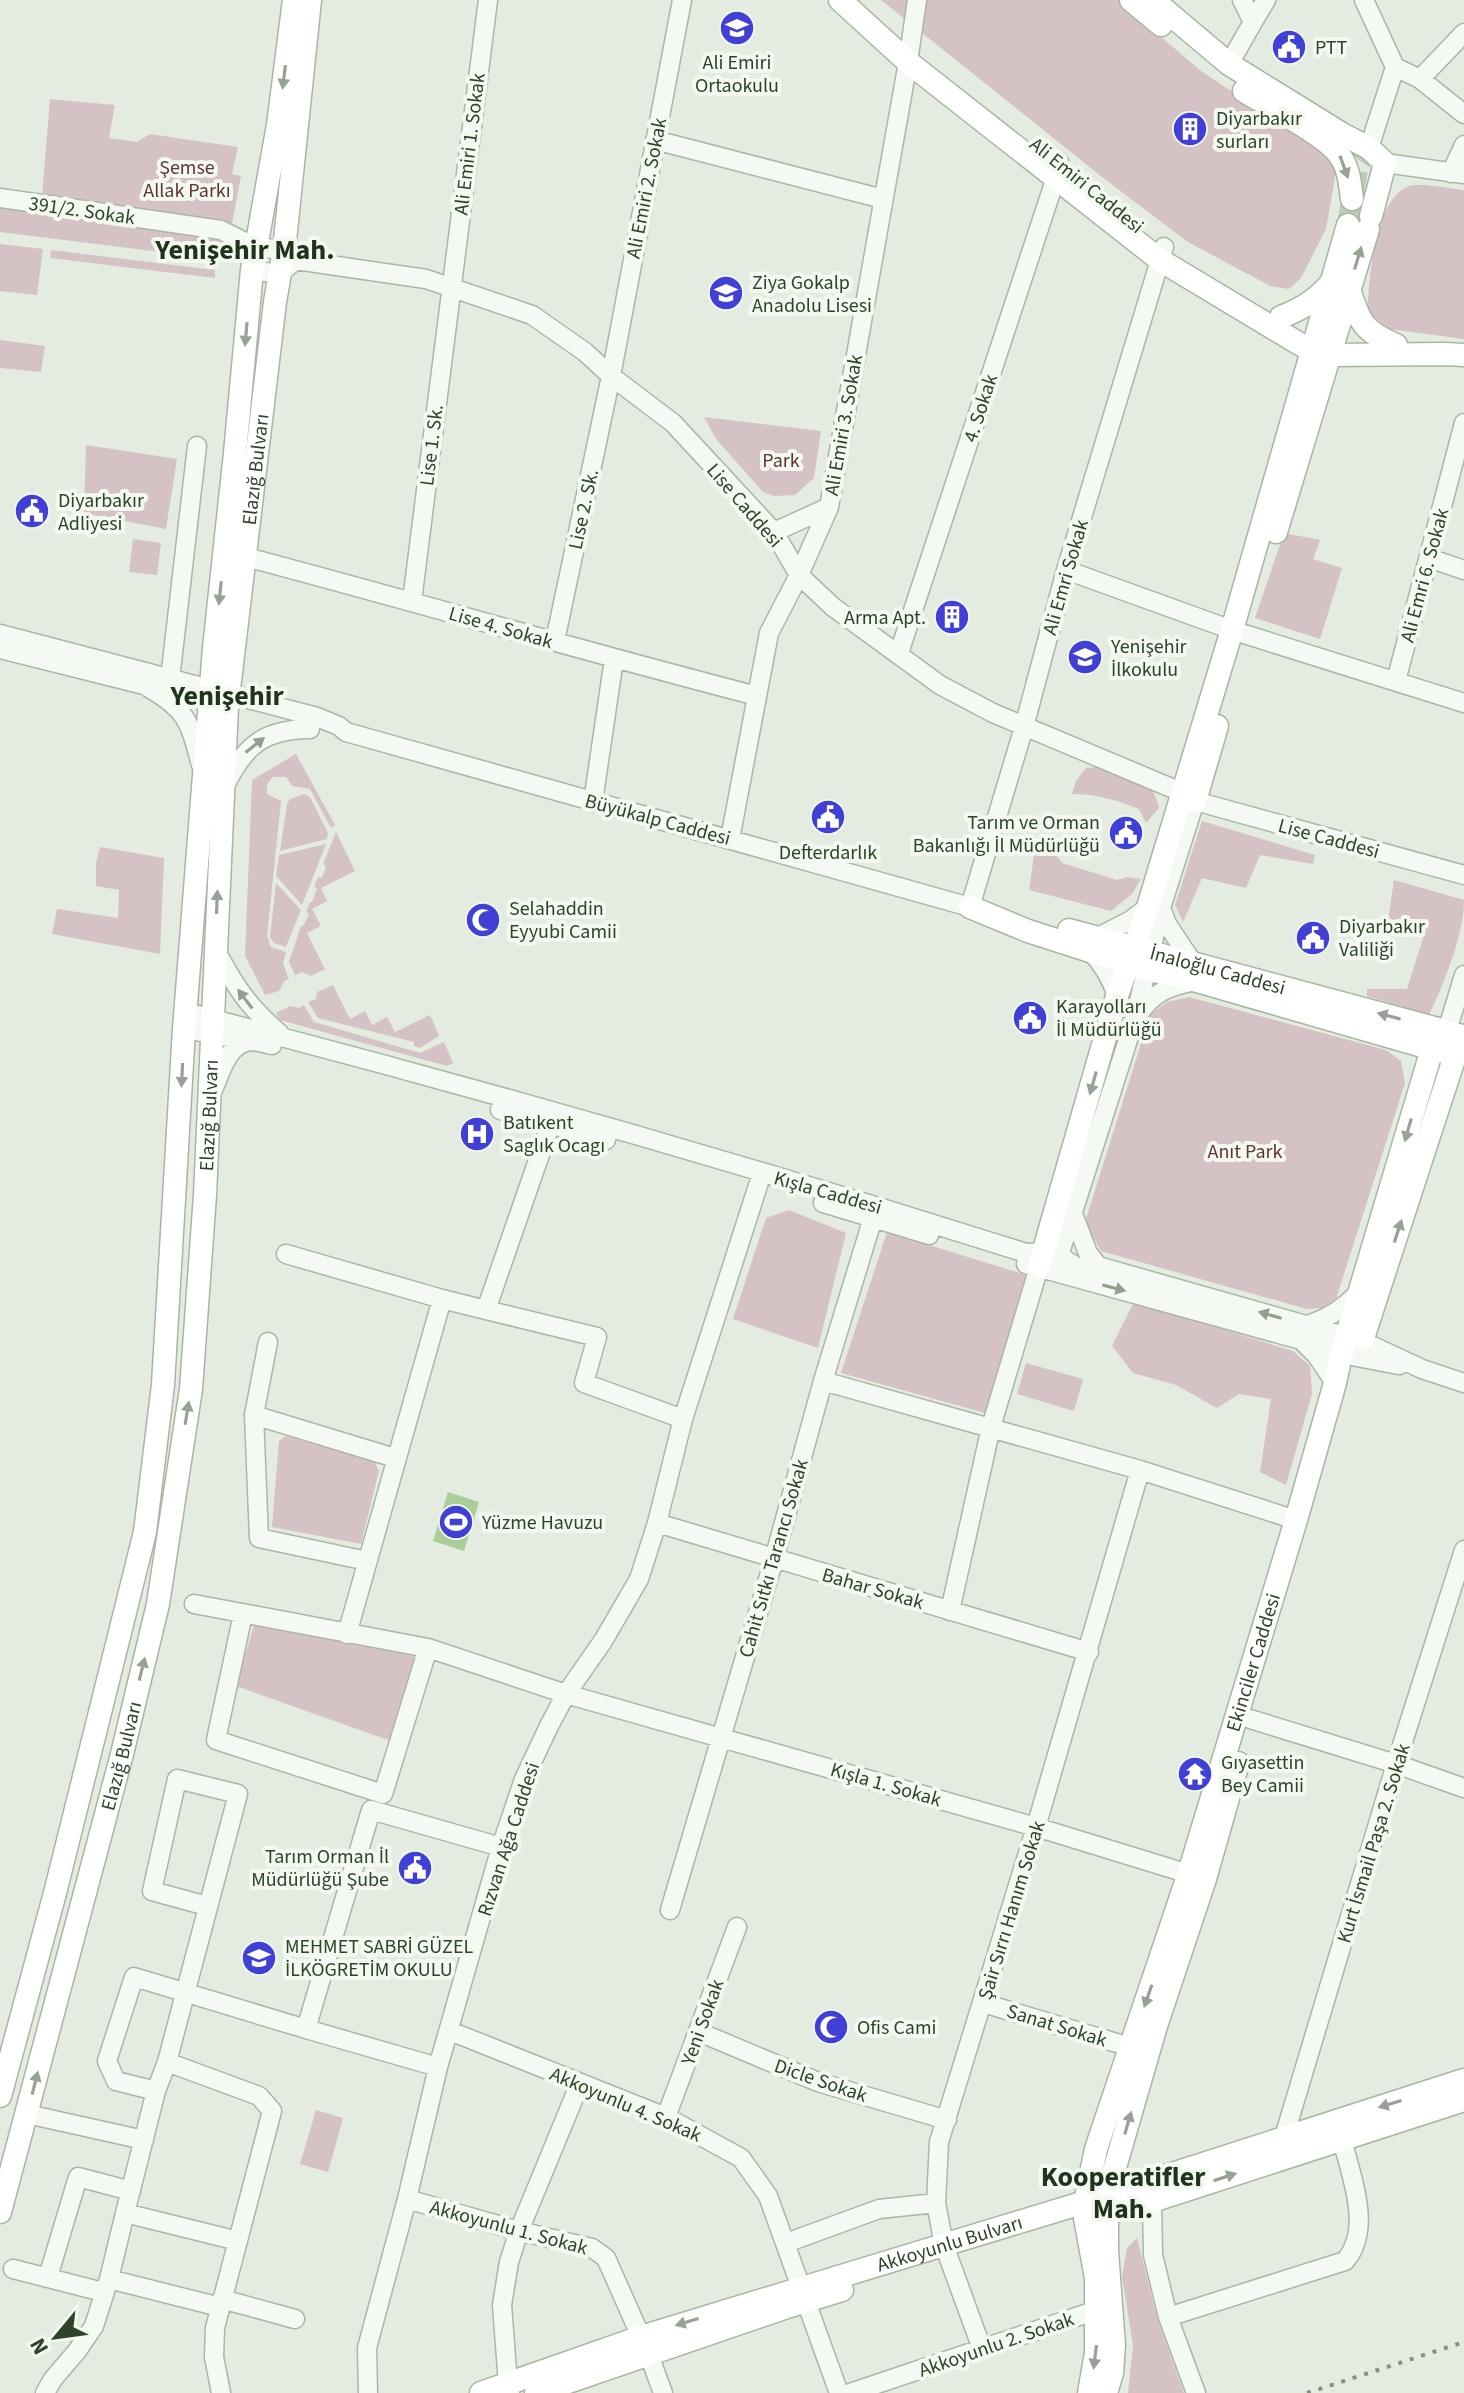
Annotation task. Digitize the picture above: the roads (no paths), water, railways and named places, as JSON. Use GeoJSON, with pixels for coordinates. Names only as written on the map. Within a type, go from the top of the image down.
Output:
{"type":"FeatureCollection","features":[{"type":"Feature","properties":{"kind":"main road","name":"Elazığ Bulvarı"},"geometry":{"type":"LineString","coordinates":[[0,2212],[122,1754],[158,1604],[191,1389],[213,1027],[223,793],[219,698],[235,453],[252,270],[278,125],[294,0]]}},
{"type":"Feature","properties":{"kind":"main road","name":"Elazığ Bulvarı"},"geometry":{"type":"LineString","coordinates":[[0,2096],[55,1893],[145,1532],[163,1385],[204,773],[246,557],[286,261],[310,0]]}},
{"type":"Feature","properties":{"kind":"main road"},"geometry":{"type":"LineString","coordinates":[[840,0],[909,53]]}},
{"type":"Feature","properties":{"kind":"main road","name":"Ali Emiri Caddesi"},"geometry":{"type":"LineString","coordinates":[[859,0],[909,53],[1162,253],[1281,317],[1323,347]]}},
{"type":"Feature","properties":{"kind":"main road"},"geometry":{"type":"LineString","coordinates":[[1131,0],[1219,75],[1322,138],[1339,154],[1347,171],[1352,199]]}},
{"type":"Feature","properties":{"kind":"main road"},"geometry":{"type":"LineString","coordinates":[[1049,1262],[1117,996],[1140,958],[1362,223],[1377,156],[1229,64],[1153,0]]}},
{"type":"Feature","properties":{"kind":"main road"},"geometry":{"type":"LineString","coordinates":[[1162,253],[1323,347],[1455,355]]}},
{"type":"Feature","properties":{"kind":"main road"},"geometry":{"type":"LineString","coordinates":[[1281,317],[1302,309],[1341,286]]}},
{"type":"Feature","properties":{"kind":"main road"},"geometry":{"type":"LineString","coordinates":[[1341,286],[1365,328],[1396,345]]}},
{"type":"Feature","properties":{"kind":"main road"},"geometry":{"type":"LineString","coordinates":[[1323,347],[1430,347],[1455,355]]}},
{"type":"Feature","properties":{"kind":"main road"},"geometry":{"type":"LineString","coordinates":[[970,907],[1028,931],[1094,943],[1195,972],[1399,1039],[1451,1042]]}},
{"type":"Feature","properties":{"kind":"main road","name":"İnaloğlu Caddesi"},"geometry":{"type":"LineString","coordinates":[[1195,972],[1228,974],[1451,1042]]}},
{"type":"Feature","properties":{"kind":"main road","name":"Ekinciler Caddesi"},"geometry":{"type":"LineString","coordinates":[[1106,2393],[1112,2373],[1114,2345],[1096,2207],[1156,2026],[1335,1383],[1352,1347],[1362,1289],[1422,1084],[1451,1042]]}},
{"type":"Feature","properties":{"kind":"main road","name":"Ekinciler Caddesi"},"geometry":{"type":"LineString","coordinates":[[1089,2393],[1096,2353],[1096,2149],[1130,2047],[1197,1876],[1250,1719],[1352,1347],[1451,1042]]}},
{"type":"Feature","properties":{"kind":"main road","name":"Akkoyunlu Bulvarı"},"geometry":{"type":"LineString","coordinates":[[481,2393],[509,2389],[804,2294],[1096,2207],[1284,2137],[1464,2080]]}},
{"type":"Feature","properties":{"kind":"main road","name":"Akkoyunlu Bulvarı"},"geometry":{"type":"LineString","coordinates":[[1096,2207],[1152,2201],[1464,2100]]}},
{"type":"Feature","properties":{"kind":"main road","name":"Akkoyunlu Bulvarı"},"geometry":{"type":"LineString","coordinates":[[536,2393],[579,2386],[645,2346]]}},
{"type":"Feature","properties":{"kind":"street","name":"Ali Emiri 1. Sokak"},"geometry":{"type":"LineString","coordinates":[[450,288],[488,0]]}},
{"type":"Feature","properties":{"kind":"street","name":"Ali Emiri 2. Sokak"},"geometry":{"type":"LineString","coordinates":[[611,376],[682,0]]}},
{"type":"Feature","properties":{"kind":"street","name":"Ali Emiri 3. Sokak"},"geometry":{"type":"LineString","coordinates":[[730,839],[769,633],[829,507],[917,0]]}},
{"type":"Feature","properties":{"kind":"street"},"geometry":{"type":"LineString","coordinates":[[1242,0],[1253,22]]}},
{"type":"Feature","properties":{"kind":"street"},"geometry":{"type":"LineString","coordinates":[[1229,64],[1266,0]]}},
{"type":"Feature","properties":{"kind":"street"},"geometry":{"type":"LineString","coordinates":[[1364,0],[1395,67],[1377,156],[1458,173],[1464,145]]}},
{"type":"Feature","properties":{"kind":"street"},"geometry":{"type":"LineString","coordinates":[[1420,79],[1464,33]]}},
{"type":"Feature","properties":{"kind":"street"},"geometry":{"type":"LineString","coordinates":[[1395,67],[1420,79],[1464,114]]}},
{"type":"Feature","properties":{"kind":"street"},"geometry":{"type":"LineString","coordinates":[[655,140],[883,199]]}},
{"type":"Feature","properties":{"kind":"street","name":"4. Sokak"},"geometry":{"type":"LineString","coordinates":[[899,653],[1058,170]]}},
{"type":"Feature","properties":{"kind":"street","name":"391/2. Sokak"},"geometry":{"type":"LineString","coordinates":[[0,198],[221,230],[255,247]]}},
{"type":"Feature","properties":{"kind":"street","name":"Lise Caddesi"},"geometry":{"type":"LineString","coordinates":[[255,247],[286,261],[426,279],[532,315],[585,352],[673,423],[774,532],[799,575],[833,607],[940,685],[993,713],[1188,797],[1464,875]]}},
{"type":"Feature","properties":{"kind":"street","name":"Ali Emri Sokak"},"geometry":{"type":"LineString","coordinates":[[970,907],[1024,727],[1066,570],[1162,253]]}},
{"type":"Feature","properties":{"kind":"street","name":"Lise Caddesi"},"geometry":{"type":"LineString","coordinates":[[252,270],[286,261]]}},
{"type":"Feature","properties":{"kind":"street","name":"Lise 1. Sk."},"geometry":{"type":"LineString","coordinates":[[412,601],[450,288]]}},
{"type":"Feature","properties":{"kind":"street","name":"Lise 2. Sk."},"geometry":{"type":"LineString","coordinates":[[555,641],[611,376]]}},
{"type":"Feature","properties":{"kind":"street","name":"Ali Emri 6. Sokak"},"geometry":{"type":"LineString","coordinates":[[1396,681],[1463,434]]}},
{"type":"Feature","properties":{"kind":"street"},"geometry":{"type":"LineString","coordinates":[[170,679],[197,446]]}},
{"type":"Feature","properties":{"kind":"street"},"geometry":{"type":"LineString","coordinates":[[774,532],[829,507]]}},
{"type":"Feature","properties":{"kind":"street","name":"Lise 4. Sokak"},"geometry":{"type":"LineString","coordinates":[[246,557],[757,696]]}},
{"type":"Feature","properties":{"kind":"street"},"geometry":{"type":"LineString","coordinates":[[1429,558],[1464,570]]}},
{"type":"Feature","properties":{"kind":"street"},"geometry":{"type":"LineString","coordinates":[[1066,570],[1238,632],[1464,703]]}},
{"type":"Feature","properties":{"kind":"street"},"geometry":{"type":"LineString","coordinates":[[0,634],[170,679],[219,698]]}},
{"type":"Feature","properties":{"kind":"street"},"geometry":{"type":"LineString","coordinates":[[0,649],[143,685],[219,698]]}},
{"type":"Feature","properties":{"kind":"street"},"geometry":{"type":"LineString","coordinates":[[593,802],[614,659]]}},
{"type":"Feature","properties":{"kind":"street"},"geometry":{"type":"LineString","coordinates":[[143,685],[172,702],[184,715],[204,773]]}},
{"type":"Feature","properties":{"kind":"street","name":"Büyükalp Caddesi"},"geometry":{"type":"LineString","coordinates":[[219,698],[310,729],[337,735],[346,732]]}},
{"type":"Feature","properties":{"kind":"street","name":"Büyükalp Caddesi"},"geometry":{"type":"LineString","coordinates":[[219,698],[317,717],[346,732],[970,907]]}},
{"type":"Feature","properties":{"kind":"street"},"geometry":{"type":"LineString","coordinates":[[223,793],[235,765],[255,742],[275,732],[310,729]]}},
{"type":"Feature","properties":{"kind":"street"},"geometry":{"type":"LineString","coordinates":[[1117,996],[1094,943],[1154,907],[1195,972],[1157,993],[1135,1018]]}},
{"type":"Feature","properties":{"kind":"street"},"geometry":{"type":"LineString","coordinates":[[216,950],[238,991],[253,1010],[285,1039]]}},
{"type":"Feature","properties":{"kind":"street"},"geometry":{"type":"LineString","coordinates":[[950,1611],[991,1427],[1049,1262],[1073,1214],[1135,1018],[1140,958]]}},
{"type":"Feature","properties":{"kind":"street","name":"Ekinciler Caddesi"},"geometry":{"type":"LineString","coordinates":[[1451,1042],[1464,975]]}},
{"type":"Feature","properties":{"kind":"street","name":"Kışla Caddesi"},"geometry":{"type":"LineString","coordinates":[[185,1021],[285,1039],[1049,1262],[1077,1267],[1098,1266],[1464,1383]]}},
{"type":"Feature","properties":{"kind":"street"},"geometry":{"type":"LineString","coordinates":[[213,1027],[250,1041],[552,1118],[486,1310]]}},
{"type":"Feature","properties":{"kind":"street"},"geometry":{"type":"LineString","coordinates":[[1399,1039],[1410,1050],[1422,1084]]}},
{"type":"Feature","properties":{"kind":"street"},"geometry":{"type":"LineString","coordinates":[[209,1100],[227,1056],[250,1041]]}},
{"type":"Feature","properties":{"kind":"street","name":"Rızvan Ağa Caddesi"},"geometry":{"type":"LineString","coordinates":[[368,2393],[367,2348],[438,2067],[501,1847],[524,1779],[566,1694],[603,1641],[639,1579],[657,1523],[683,1419],[760,1178]]}},
{"type":"Feature","properties":{"kind":"street","name":"Cahit Sıtkı Tarancı Sokak"},"geometry":{"type":"LineString","coordinates":[[670,1910],[875,1212]]}},
{"type":"Feature","properties":{"kind":"street"},"geometry":{"type":"LineString","coordinates":[[1073,1214],[1082,1239],[1098,1266]]}},
{"type":"Feature","properties":{"kind":"street"},"geometry":{"type":"LineString","coordinates":[[286,1254],[442,1299],[597,1337],[584,1383],[683,1419]]}},
{"type":"Feature","properties":{"kind":"street"},"geometry":{"type":"LineString","coordinates":[[1049,1262],[1304,1332],[1335,1383]]}},
{"type":"Feature","properties":{"kind":"street"},"geometry":{"type":"LineString","coordinates":[[1304,1332],[1346,1306],[1362,1289]]}},
{"type":"Feature","properties":{"kind":"street"},"geometry":{"type":"LineString","coordinates":[[347,1634],[442,1299]]}},
{"type":"Feature","properties":{"kind":"street"},"geometry":{"type":"LineString","coordinates":[[268,1342],[254,1415],[259,1538],[367,1561]]}},
{"type":"Feature","properties":{"kind":"street"},"geometry":{"type":"LineString","coordinates":[[823,1381],[1140,1470],[1296,1520]]}},
{"type":"Feature","properties":{"kind":"street"},"geometry":{"type":"LineString","coordinates":[[254,1415],[395,1458]]}},
{"type":"Feature","properties":{"kind":"street","name":"Şair Sırrı Hanım Sokak"},"geometry":{"type":"LineString","coordinates":[[982,2349],[947,2251],[936,2203],[939,2142],[1089,1652],[1140,1470]]}},
{"type":"Feature","properties":{"kind":"street","name":"Bahar Sokak"},"geometry":{"type":"LineString","coordinates":[[657,1523],[1089,1652]]}},
{"type":"Feature","properties":{"kind":"street","name":"Kurt İsmail Paşa 2. Sokak"},"geometry":{"type":"LineString","coordinates":[[1284,2137],[1464,1550]]}},
{"type":"Feature","properties":{"kind":"street","name":"Kışla 1. Sokak"},"geometry":{"type":"LineString","coordinates":[[194,1604],[428,1648],[566,1694],[1036,1827],[1197,1876]]}},
{"type":"Feature","properties":{"kind":"street"},"geometry":{"type":"LineString","coordinates":[[243,1614],[216,1740],[383,1794],[428,1648]]}},
{"type":"Feature","properties":{"kind":"street"},"geometry":{"type":"LineString","coordinates":[[1250,1719],[1464,1788]]}},
{"type":"Feature","properties":{"kind":"street"},"geometry":{"type":"LineString","coordinates":[[45,2393],[94,2326],[238,1794],[177,1779],[152,1891],[207,1906]]}},
{"type":"Feature","properties":{"kind":"street"},"geometry":{"type":"LineString","coordinates":[[306,2029],[371,1810],[501,1847]]}},
{"type":"Feature","properties":{"kind":"street","name":"Yeni Sokak"},"geometry":{"type":"LineString","coordinates":[[666,2117],[737,1927]]}},
{"type":"Feature","properties":{"kind":"street"},"geometry":{"type":"LineString","coordinates":[[156,2091],[116,2081],[107,2061],[134,1977],[438,2067]]}},
{"type":"Feature","properties":{"kind":"street","name":"Sanat Sokak"},"geometry":{"type":"LineString","coordinates":[[983,2003],[1130,2047]]}},
{"type":"Feature","properties":{"kind":"street","name":"Akkoyunlu 4. Sokak"},"geometry":{"type":"LineString","coordinates":[[450,2031],[666,2117],[741,2158],[768,2196],[839,2393]]}},
{"type":"Feature","properties":{"kind":"street","name":"Dicle Sokak"},"geometry":{"type":"LineString","coordinates":[[699,2032],[818,2082],[947,2120]]}},
{"type":"Feature","properties":{"kind":"street"},"geometry":{"type":"LineString","coordinates":[[167,2062],[259,2096],[272,2111],[215,2328],[214,2357],[221,2393]]}},
{"type":"Feature","properties":{"kind":"street"},"geometry":{"type":"LineString","coordinates":[[509,2389],[502,2305],[509,2262],[580,2083]]}},
{"type":"Feature","properties":{"kind":"street"},"geometry":{"type":"LineString","coordinates":[[27,2114],[144,2140]]}},
{"type":"Feature","properties":{"kind":"street"},"geometry":{"type":"LineString","coordinates":[[1168,2317],[1345,2261],[1354,2251],[1360,2209],[1342,2139]]}},
{"type":"Feature","properties":{"kind":"street"},"geometry":{"type":"LineString","coordinates":[[48,2277],[78,2177],[131,2191]]}},
{"type":"Feature","properties":{"kind":"street","name":"Akkoyunlu 1. Sokak"},"geometry":{"type":"LineString","coordinates":[[407,2199],[592,2248],[606,2258],[663,2393]]}},
{"type":"Feature","properties":{"kind":"street"},"geometry":{"type":"LineString","coordinates":[[1152,2201],[1153,2255],[1168,2317],[1196,2393]]}},
{"type":"Feature","properties":{"kind":"street"},"geometry":{"type":"LineString","coordinates":[[786,2243],[879,2209],[936,2203]]}},
{"type":"Feature","properties":{"kind":"street"},"geometry":{"type":"LineString","coordinates":[[125,2213],[238,2241]]}},
{"type":"Feature","properties":{"kind":"street"},"geometry":{"type":"LineString","coordinates":[[13,2269],[221,2303],[295,2319]]}},
{"type":"Feature","properties":{"kind":"street","name":"Akkoyunlu 2. Sokak"},"geometry":{"type":"LineString","coordinates":[[850,2393],[1097,2310]]}},
{"type":"Feature","properties":{"kind":"tunnel"},"geometry":{"type":"LineString","coordinates":[[1348,225],[1358,163],[1369,148]]}},
{"type":"Feature","properties":{"kind":"railway"},"geometry":{"type":"LineString","coordinates":[[1307,2393],[1464,2342]]}},
{"type":"Feature","properties":{"kind":"place","name":"Ali Emiri Ortaokulu"},"geometry":{"type":"Point","coordinates":[737,28]}},
{"type":"Feature","properties":{"kind":"place","name":"PTT"},"geometry":{"type":"Point","coordinates":[1289,47]}},
{"type":"Feature","properties":{"kind":"place","name":"Diyarbakır surları"},"geometry":{"type":"Point","coordinates":[1190,129]}},
{"type":"Feature","properties":{"kind":"place","name":"Ziya Gokalp Anadolu Lisesi"},"geometry":{"type":"Point","coordinates":[726,293]}},
{"type":"Feature","properties":{"kind":"place","name":"Diyarbakır Adliyesi"},"geometry":{"type":"Point","coordinates":[32,511]}},
{"type":"Feature","properties":{"kind":"place","name":"Arma Apt."},"geometry":{"type":"Point","coordinates":[952,617]}},
{"type":"Feature","properties":{"kind":"place","name":"Yenişehir İlkokulu"},"geometry":{"type":"Point","coordinates":[1085,657]}},
{"type":"Feature","properties":{"kind":"place","name":"Defterdarlık"},"geometry":{"type":"Point","coordinates":[828,817]}},
{"type":"Feature","properties":{"kind":"place","name":"Tarım ve Orman Bakanlığı İl Müdürlüğü"},"geometry":{"type":"Point","coordinates":[1126,833]}},
{"type":"Feature","properties":{"kind":"place","name":"Selahaddin Eyyubi Camii"},"geometry":{"type":"Point","coordinates":[483,920]}},
{"type":"Feature","properties":{"kind":"place","name":"Diyarbakır Valiliği"},"geometry":{"type":"Point","coordinates":[1313,938]}},
{"type":"Feature","properties":{"kind":"place","name":"Karayolları İl Müdürlüğü"},"geometry":{"type":"Point","coordinates":[1030,1018]}},
{"type":"Feature","properties":{"kind":"place","name":"Batıkent Saglık Ocagı"},"geometry":{"type":"Point","coordinates":[477,1134]}},
{"type":"Feature","properties":{"kind":"place","name":"Yüzme Havuzu"},"geometry":{"type":"Point","coordinates":[456,1522]}},
{"type":"Feature","properties":{"kind":"place","name":"Gıyasettin Bey Camii"},"geometry":{"type":"Point","coordinates":[1195,1774]}},
{"type":"Feature","properties":{"kind":"place","name":"Tarım Orman İl Müdürlüğü Şube"},"geometry":{"type":"Point","coordinates":[415,1868]}},
{"type":"Feature","properties":{"kind":"place","name":"MEHMET SABRİ GÜZEL İLKÖGRETİM OKULU"},"geometry":{"type":"Point","coordinates":[259,1958]}},
{"type":"Feature","properties":{"kind":"place","name":"Ofis Cami"},"geometry":{"type":"Point","coordinates":[831,2027]}},
{"type":"Feature","properties":{"kind":"district","name":"Yenişehir Mah."},"geometry":{"type":"Point","coordinates":[245,249]}},
{"type":"Feature","properties":{"kind":"district","name":"Yenişehir"},"geometry":{"type":"Point","coordinates":[227,695]}},
{"type":"Feature","properties":{"kind":"district","name":"Kooperatifler Mah."},"geometry":{"type":"Point","coordinates":[1123,2192]}},
{"type":"Feature","properties":{"kind":"park label","name":"Şemse Allak Parkı"},"geometry":{"type":"Point","coordinates":[187,178]}},
{"type":"Feature","properties":{"kind":"park label","name":"Park"},"geometry":{"type":"Point","coordinates":[781,460]}},
{"type":"Feature","properties":{"kind":"park label","name":"Anıt Park"},"geometry":{"type":"Point","coordinates":[1245,1151]}}]}
